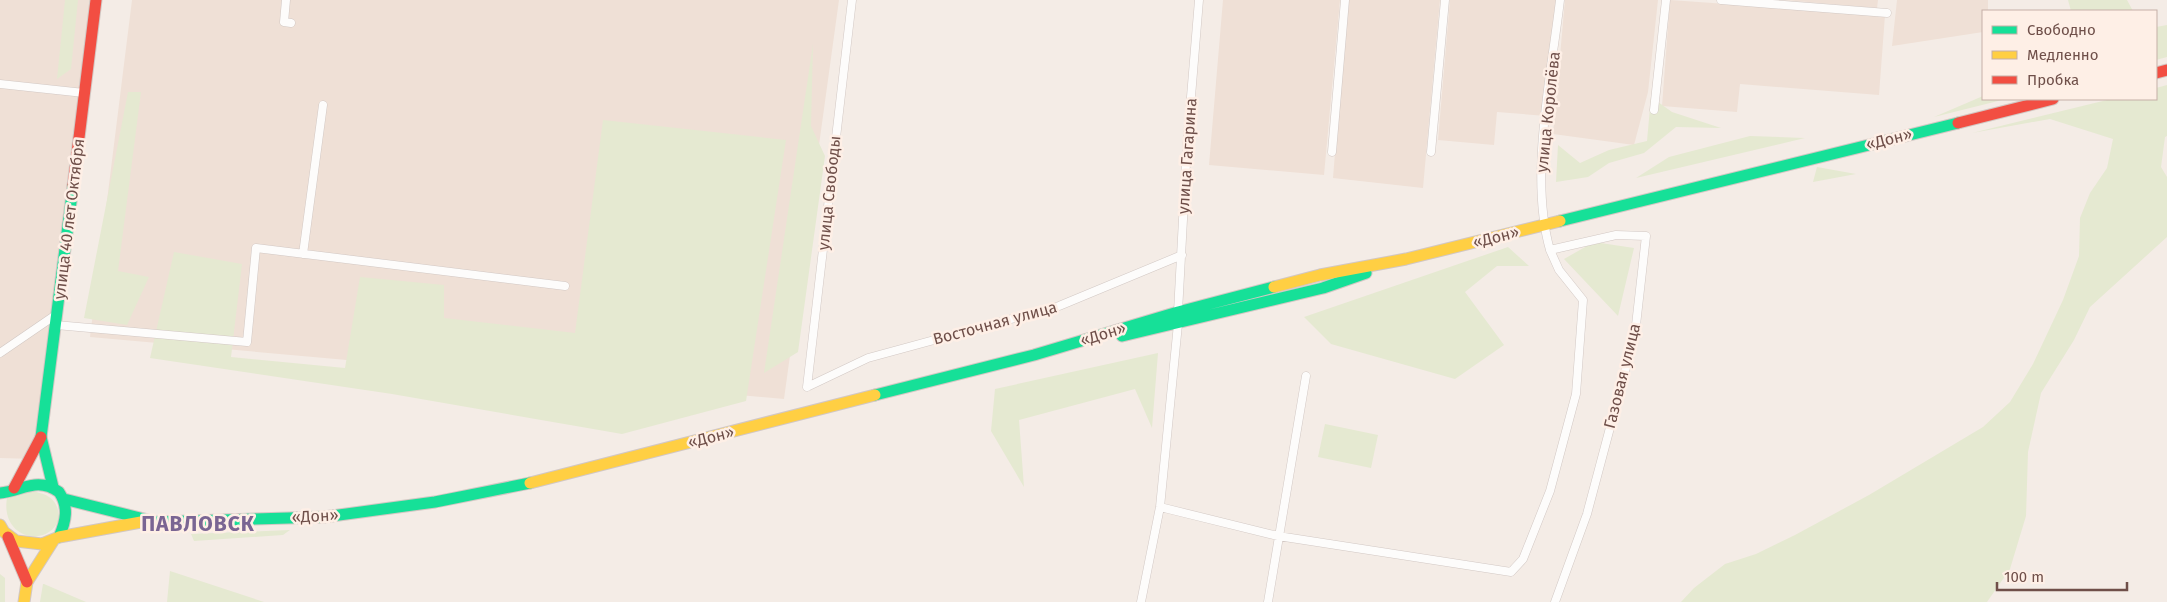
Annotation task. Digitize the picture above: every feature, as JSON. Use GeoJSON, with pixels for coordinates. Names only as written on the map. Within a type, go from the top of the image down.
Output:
{"type":"FeatureCollection","features":[{"type":"Feature","properties":{"kind":"main road","name":"улица 40 лет Октября"},"geometry":{"type":"LineString","coordinates":[[53,488],[41,437],[96,0]]}},
{"type":"Feature","properties":{"kind":"main road","name":"«Дон»"},"geometry":{"type":"LineString","coordinates":[[3,531],[16,541],[42,544],[56,539],[146,521],[324,517],[434,502],[569,474],[1034,355],[1178,312],[1320,275],[1406,259],[2048,100]]}},
{"type":"Feature","properties":{"kind":"main road"},"geometry":{"type":"LineString","coordinates":[[1034,355],[1178,324],[1324,288],[1406,259]]}},
{"type":"Feature","properties":{"kind":"main road","name":"улица 40 лет Октября"},"geometry":{"type":"LineString","coordinates":[[5,494],[41,437]]}},
{"type":"Feature","properties":{"kind":"main road"},"geometry":{"type":"LineString","coordinates":[[5,494],[33,484],[53,488]]}},
{"type":"Feature","properties":{"kind":"main road","name":"«Дон»"},"geometry":{"type":"LineString","coordinates":[[53,488],[64,499],[146,521]]}},
{"type":"Feature","properties":{"kind":"main road"},"geometry":{"type":"LineString","coordinates":[[24,602],[27,582],[65,526],[67,513],[64,499]]}},
{"type":"Feature","properties":{"kind":"main road"},"geometry":{"type":"LineString","coordinates":[[3,531],[27,582]]}},
{"type":"Feature","properties":{"kind":"street"},"geometry":{"type":"LineString","coordinates":[[286,0],[284,22],[291,23]]}},
{"type":"Feature","properties":{"kind":"street","name":"улица Свободы"},"geometry":{"type":"LineString","coordinates":[[807,387],[852,0]]}},
{"type":"Feature","properties":{"kind":"street","name":"улица Гагарина"},"geometry":{"type":"LineString","coordinates":[[1178,312],[1185,175],[1199,0]]}},
{"type":"Feature","properties":{"kind":"street"},"geometry":{"type":"LineString","coordinates":[[1332,152],[1345,0]]}},
{"type":"Feature","properties":{"kind":"street"},"geometry":{"type":"LineString","coordinates":[[1430,152],[1445,0]]}},
{"type":"Feature","properties":{"kind":"street","name":"улица Королёва"},"geometry":{"type":"LineString","coordinates":[[1543,225],[1541,163],[1560,0]]}},
{"type":"Feature","properties":{"kind":"street"},"geometry":{"type":"LineString","coordinates":[[1654,110],[1666,0]]}},
{"type":"Feature","properties":{"kind":"street"},"geometry":{"type":"LineString","coordinates":[[1720,0],[1887,13]]}},
{"type":"Feature","properties":{"kind":"street"},"geometry":{"type":"LineString","coordinates":[[0,84],[84,93]]}},
{"type":"Feature","properties":{"kind":"street"},"geometry":{"type":"LineString","coordinates":[[303,254],[323,106]]}},
{"type":"Feature","properties":{"kind":"street"},"geometry":{"type":"LineString","coordinates":[[1160,507],[1278,536],[1512,572],[1523,560],[1550,491],[1576,394],[1583,300],[1559,270],[1550,250],[1543,225]]}},
{"type":"Feature","properties":{"kind":"street","name":"Газовая улица"},"geometry":{"type":"LineString","coordinates":[[1550,250],[1616,235],[1646,236],[1635,334],[1587,514],[1555,602]]}},
{"type":"Feature","properties":{"kind":"street"},"geometry":{"type":"LineString","coordinates":[[0,353],[56,319],[247,342],[256,248],[564,286]]}},
{"type":"Feature","properties":{"kind":"street","name":"Восточная улица"},"geometry":{"type":"LineString","coordinates":[[807,387],[868,358],[1059,306],[1182,255]]}},
{"type":"Feature","properties":{"kind":"street"},"geometry":{"type":"LineString","coordinates":[[1141,602],[1160,507],[1178,324]]}},
{"type":"Feature","properties":{"kind":"street"},"geometry":{"type":"LineString","coordinates":[[1268,602],[1306,376]]}},
{"type":"Feature","properties":{"kind":"shaded area"},"geometry":{"type":"Polygon","coordinates":[[[0,0],[92,0],[35,459],[0,458],[0,0]]]}},
{"type":"Feature","properties":{"kind":"shaded area"},"geometry":{"type":"Polygon","coordinates":[[[132,0],[839,0],[784,399],[90,337],[132,0]]]}},
{"type":"Feature","properties":{"kind":"shaded area"},"geometry":{"type":"Polygon","coordinates":[[[1223,0],[1340,0],[1324,175],[1209,165],[1223,0]]]}},
{"type":"Feature","properties":{"kind":"shaded area"},"geometry":{"type":"Polygon","coordinates":[[[1347,0],[1440,0],[1423,188],[1333,178],[1347,0]]]}},
{"type":"Feature","properties":{"kind":"shaded area"},"geometry":{"type":"Polygon","coordinates":[[[1450,0],[1557,0],[1546,116],[1497,112],[1494,145],[1438,140],[1450,0]]]}},
{"type":"Feature","properties":{"kind":"shaded area"},"geometry":{"type":"Polygon","coordinates":[[[1565,0],[1658,0],[1648,92],[1634,145],[1553,134],[1565,0]]]}},
{"type":"Feature","properties":{"kind":"shaded area"},"geometry":{"type":"Polygon","coordinates":[[[1670,0],[1885,15],[1879,95],[1740,84],[1737,112],[1662,106],[1670,0]]]}},
{"type":"Feature","properties":{"kind":"shaded area"},"geometry":{"type":"Polygon","coordinates":[[[1784,0],[1878,0],[1877,8],[1784,0]]]}},
{"type":"Feature","properties":{"kind":"shaded area"},"geometry":{"type":"Polygon","coordinates":[[[1897,0],[1988,0],[1988,10],[1982,10],[1982,32],[1892,46],[1897,0]]]}},
{"type":"Feature","properties":{"kind":"green space"},"geometry":{"type":"Polygon","coordinates":[[[65,0],[78,0],[71,69],[57,79],[65,0]]]}},
{"type":"Feature","properties":{"kind":"green space"},"geometry":{"type":"Polygon","coordinates":[[[2068,0],[2127,0],[2132,10],[2071,10],[2068,0]]]}},
{"type":"Feature","properties":{"kind":"green space"},"geometry":{"type":"Polygon","coordinates":[[[2167,25],[2167,57],[2157,60],[2157,27],[2167,25]]]}},
{"type":"Feature","properties":{"kind":"green space"},"geometry":{"type":"Polygon","coordinates":[[[813,44],[811,126],[825,156],[798,352],[764,373],[813,44]]]}},
{"type":"Feature","properties":{"kind":"green space"},"geometry":{"type":"Polygon","coordinates":[[[2167,85],[2167,136],[2165,137],[2161,167],[2167,177],[2167,237],[2090,307],[2074,340],[2041,393],[2028,452],[2026,516],[2010,569],[1987,602],[1681,602],[1694,588],[1725,564],[1756,554],[1869,495],[1983,427],[2010,402],[2033,364],[2063,300],[2079,256],[2080,218],[2090,193],[2107,168],[2113,139],[2050,119],[1972,133],[2107,100],[2157,100],[2157,88],[2167,85]]]}},
{"type":"Feature","properties":{"kind":"green space"},"geometry":{"type":"Polygon","coordinates":[[[128,92],[141,92],[118,271],[149,277],[127,325],[84,318],[128,92]]]}},
{"type":"Feature","properties":{"kind":"green space"},"geometry":{"type":"Polygon","coordinates":[[[1982,96],[1982,100],[2002,100],[1934,117],[1982,96]]]}},
{"type":"Feature","properties":{"kind":"green space"},"geometry":{"type":"Polygon","coordinates":[[[1651,97],[1672,112],[1721,128],[1676,127],[1644,153],[1609,163],[1588,177],[1556,182],[1558,145],[1580,163],[1609,150],[1647,141],[1651,97]]]}},
{"type":"Feature","properties":{"kind":"green space"},"geometry":{"type":"Polygon","coordinates":[[[603,120],[786,140],[746,401],[622,434],[392,394],[150,358],[174,252],[242,264],[231,357],[345,368],[360,277],[444,285],[444,318],[575,333],[603,120]]]}},
{"type":"Feature","properties":{"kind":"green space"},"geometry":{"type":"Polygon","coordinates":[[[1750,136],[1805,138],[1636,178],[1669,157],[1750,136]]]}},
{"type":"Feature","properties":{"kind":"green space"},"geometry":{"type":"Polygon","coordinates":[[[1817,167],[1856,174],[1813,182],[1817,167]]]}},
{"type":"Feature","properties":{"kind":"green space"},"geometry":{"type":"Polygon","coordinates":[[[1594,242],[1634,248],[1618,316],[1564,259],[1594,242]]]}},
{"type":"Feature","properties":{"kind":"green space"},"geometry":{"type":"Polygon","coordinates":[[[1508,247],[1529,266],[1497,266],[1465,292],[1504,345],[1455,379],[1331,344],[1304,317],[1508,247]]]}},
{"type":"Feature","properties":{"kind":"green space"},"geometry":{"type":"Polygon","coordinates":[[[1158,353],[1152,428],[1135,389],[1019,420],[1024,487],[991,431],[995,389],[1158,353]]]}},
{"type":"Feature","properties":{"kind":"green space"},"geometry":{"type":"Polygon","coordinates":[[[1325,424],[1378,435],[1371,468],[1318,457],[1325,424]]]}},
{"type":"Feature","properties":{"kind":"green space"},"geometry":{"type":"Polygon","coordinates":[[[26,490],[50,497],[57,506],[59,519],[53,528],[45,534],[36,536],[26,535],[17,531],[11,523],[7,512],[7,498],[26,490]]]}},
{"type":"Feature","properties":{"kind":"green space"},"geometry":{"type":"Polygon","coordinates":[[[290,530],[283,535],[194,541],[191,534],[290,530]]]}},
{"type":"Feature","properties":{"kind":"green space"},"geometry":{"type":"Polygon","coordinates":[[[170,571],[264,602],[167,602],[170,571]]]}},
{"type":"Feature","properties":{"kind":"green space"},"geometry":{"type":"Polygon","coordinates":[[[0,574],[5,578],[5,602],[0,602],[0,574]]]}},
{"type":"Feature","properties":{"kind":"green space"},"geometry":{"type":"Polygon","coordinates":[[[44,584],[86,602],[40,602],[44,584]]]}},
{"type":"Feature","properties":{"kind":"traffic: fast"},"geometry":{"type":"LineString","coordinates":[[1560,221],[1958,123]]}},
{"type":"Feature","properties":{"kind":"traffic: fast"},"geometry":{"type":"LineString","coordinates":[[53,487],[41,437],[73,186]]}},
{"type":"Feature","properties":{"kind":"traffic: fast"},"geometry":{"type":"LineString","coordinates":[[1122,336],[1323,288],[1366,273]]}},
{"type":"Feature","properties":{"kind":"traffic: fast"},"geometry":{"type":"LineString","coordinates":[[875,395],[1034,355],[1178,312],[1274,287]]}},
{"type":"Feature","properties":{"kind":"traffic: fast"},"geometry":{"type":"LineString","coordinates":[[64,499],[156,522],[324,517],[435,502],[530,483]]}},
{"type":"Feature","properties":{"kind":"traffic: fast"},"geometry":{"type":"LineString","coordinates":[[0,493],[36,485],[51,487],[59,492],[65,509],[59,537]]}},
{"type":"Feature","properties":{"kind":"traffic: slow"},"geometry":{"type":"LineString","coordinates":[[1274,287],[1320,275],[1406,259],[1560,221]]}},
{"type":"Feature","properties":{"kind":"traffic: slow"},"geometry":{"type":"LineString","coordinates":[[530,483],[875,395]]}},
{"type":"Feature","properties":{"kind":"traffic: slow"},"geometry":{"type":"LineString","coordinates":[[0,525],[4,532],[16,541],[42,544],[59,537],[141,522]]}},
{"type":"Feature","properties":{"kind":"traffic: slow"},"geometry":{"type":"LineString","coordinates":[[24,602],[27,582],[53,541]]}},
{"type":"Feature","properties":{"kind":"traffic: jam"},"geometry":{"type":"LineString","coordinates":[[73,186],[96,0]]}},
{"type":"Feature","properties":{"kind":"traffic: jam"},"geometry":{"type":"LineString","coordinates":[[2157,73],[2167,70]]}},
{"type":"Feature","properties":{"kind":"traffic: jam"},"geometry":{"type":"LineString","coordinates":[[1958,123],[2049,100]]}},
{"type":"Feature","properties":{"kind":"traffic: jam"},"geometry":{"type":"LineString","coordinates":[[14,488],[41,437]]}},
{"type":"Feature","properties":{"kind":"traffic: jam"},"geometry":{"type":"LineString","coordinates":[[8,537],[27,582]]}},
{"type":"Feature","properties":{"kind":"district","name":"ПАВЛОВСК"},"geometry":{"type":"Point","coordinates":[198,524]}}]}
